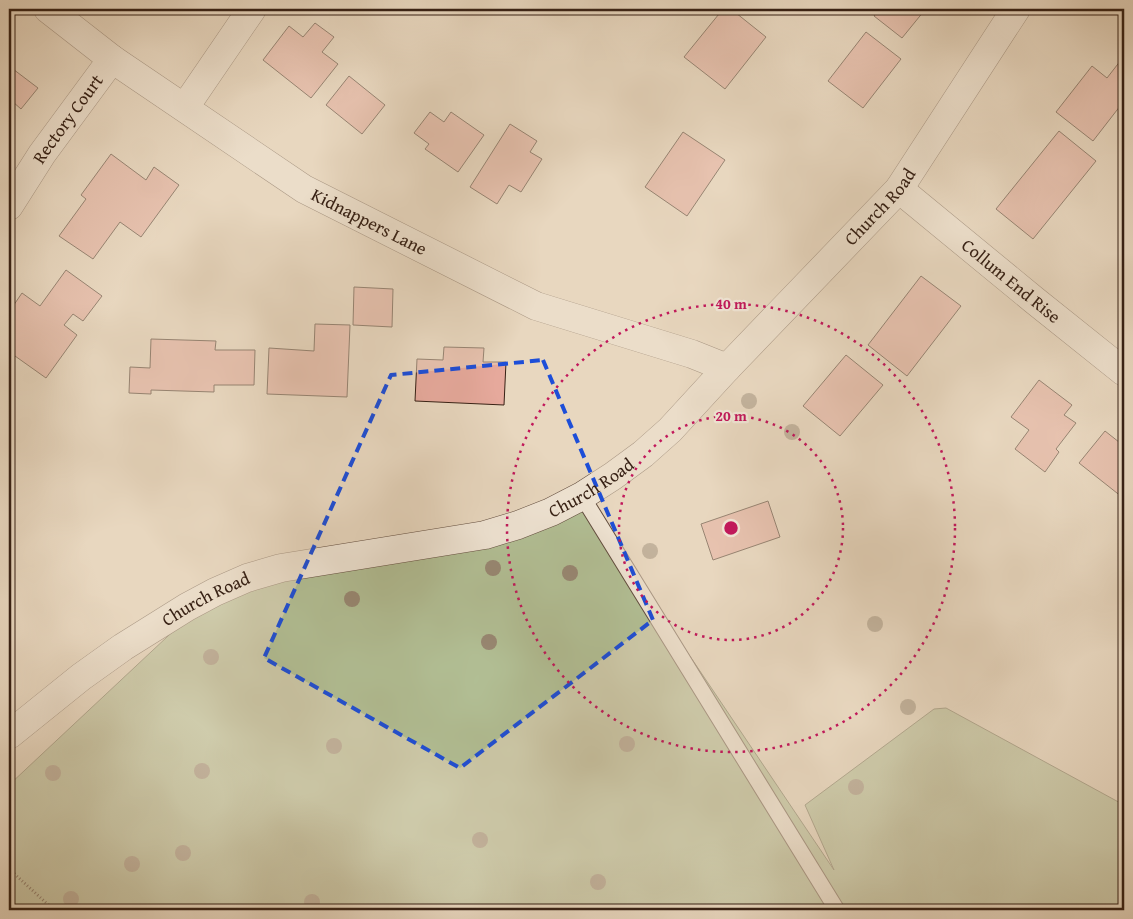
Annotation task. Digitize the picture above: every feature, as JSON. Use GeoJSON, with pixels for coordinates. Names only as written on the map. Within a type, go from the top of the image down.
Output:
{"type":"FeatureCollection","features":[{"type":"Feature","properties":{"kind":"street","name":"Kidnappers Lane"},"geometry":{"type":"LineString","coordinates":[[48,9],[112,59],[304,189],[536,306],[692,354],[727,368]]}},
{"type":"Feature","properties":{"kind":"street"},"geometry":{"type":"LineString","coordinates":[[185,107],[252,9]]}},
{"type":"Feature","properties":{"kind":"street","name":"Church Road"},"geometry":{"type":"LineString","coordinates":[[9,735],[81,677],[123,647],[158,624],[215,592],[247,578],[281,568],[485,535],[551,512],[582,496],[613,476],[670,430],[899,189],[1016,9]]}},
{"type":"Feature","properties":{"kind":"street","name":"Rectory Court"},"geometry":{"type":"LineString","coordinates":[[9,206],[42,154],[112,59]]}},
{"type":"Feature","properties":{"kind":"street","name":"Collum End Rise"},"geometry":{"type":"LineString","coordinates":[[899,189],[1124,372]]}},
{"type":"Feature","properties":{"kind":"lane"},"geometry":{"type":"LineString","coordinates":[[582,496],[837,910]]}},
{"type":"Feature","properties":{"kind":"path"},"geometry":{"type":"LineString","coordinates":[[9,869],[54,910]]}},
{"type":"Feature","properties":{"kind":"highlighted area"},"geometry":{"type":"Polygon","coordinates":[[[543,360],[653,620],[460,768],[264,658],[391,375],[543,360]]]}},
{"type":"Feature","properties":{"kind":"green space"},"geometry":{"type":"Polygon","coordinates":[[[582,496],[834,870],[805,805],[934,709],[946,708],[1124,805],[1124,910],[9,910],[9,785],[215,592],[485,535],[582,496]]]}},
{"type":"Feature","properties":{"kind":"building"},"geometry":{"type":"Polygon","coordinates":[[[723,9],[731,9],[766,37],[725,89],[684,57],[723,9]]]}},
{"type":"Feature","properties":{"kind":"building"},"geometry":{"type":"Polygon","coordinates":[[[879,9],[921,9],[924,11],[902,38],[874,16],[879,9]]]}},
{"type":"Feature","properties":{"kind":"building"},"geometry":{"type":"Polygon","coordinates":[[[315,23],[334,37],[322,52],[338,64],[311,98],[263,60],[289,26],[303,37],[315,23]]]}},
{"type":"Feature","properties":{"kind":"building"},"geometry":{"type":"Polygon","coordinates":[[[866,32],[901,59],[863,108],[828,81],[866,32]]]}},
{"type":"Feature","properties":{"kind":"building"},"geometry":{"type":"Polygon","coordinates":[[[1121,60],[1124,62],[1124,101],[1093,141],[1056,112],[1092,66],[1107,78],[1121,60]]]}},
{"type":"Feature","properties":{"kind":"building"},"geometry":{"type":"Polygon","coordinates":[[[9,66],[38,88],[21,109],[13,102],[9,108],[9,66]]]}},
{"type":"Feature","properties":{"kind":"building"},"geometry":{"type":"Polygon","coordinates":[[[349,76],[385,105],[362,134],[326,105],[349,76]]]}},
{"type":"Feature","properties":{"kind":"building"},"geometry":{"type":"Polygon","coordinates":[[[430,112],[444,122],[451,112],[484,135],[458,172],[425,149],[429,144],[414,133],[430,112]]]}},
{"type":"Feature","properties":{"kind":"building"},"geometry":{"type":"Polygon","coordinates":[[[510,124],[537,141],[530,152],[542,159],[521,192],[509,185],[497,204],[470,187],[510,124]]]}},
{"type":"Feature","properties":{"kind":"building"},"geometry":{"type":"Polygon","coordinates":[[[1059,131],[1096,161],[1033,239],[996,209],[1059,131]]]}},
{"type":"Feature","properties":{"kind":"building"},"geometry":{"type":"Polygon","coordinates":[[[683,132],[725,160],[687,216],[645,187],[683,132]]]}},
{"type":"Feature","properties":{"kind":"building"},"geometry":{"type":"Polygon","coordinates":[[[111,154],[146,180],[154,167],[179,185],[141,237],[120,222],[93,259],[59,236],[86,199],[81,195],[111,154]]]}},
{"type":"Feature","properties":{"kind":"building"},"geometry":{"type":"Polygon","coordinates":[[[66,270],[102,296],[83,321],[73,314],[64,325],[77,335],[46,378],[15,356],[11,361],[9,359],[9,312],[22,293],[40,306],[66,270]]]}},
{"type":"Feature","properties":{"kind":"building"},"geometry":{"type":"Polygon","coordinates":[[[921,276],[961,306],[907,376],[868,345],[921,276]]]}},
{"type":"Feature","properties":{"kind":"building"},"geometry":{"type":"Polygon","coordinates":[[[354,287],[393,289],[392,327],[353,325],[354,287]]]}},
{"type":"Feature","properties":{"kind":"building"},"geometry":{"type":"Polygon","coordinates":[[[315,324],[350,325],[347,397],[267,394],[269,348],[314,351],[315,324]]]}},
{"type":"Feature","properties":{"kind":"building"},"geometry":{"type":"Polygon","coordinates":[[[151,339],[216,341],[215,350],[255,350],[254,385],[214,385],[214,392],[151,390],[151,394],[129,393],[130,367],[150,368],[151,339]]]}},
{"type":"Feature","properties":{"kind":"building"},"geometry":{"type":"Polygon","coordinates":[[[444,347],[484,348],[483,362],[506,362],[504,405],[415,401],[417,359],[443,360],[444,347]]]}},
{"type":"Feature","properties":{"kind":"building"},"geometry":{"type":"Polygon","coordinates":[[[846,355],[883,385],[840,436],[803,406],[846,355]]]}},
{"type":"Feature","properties":{"kind":"building"},"geometry":{"type":"Polygon","coordinates":[[[1039,380],[1072,405],[1064,415],[1076,423],[1056,449],[1059,452],[1045,472],[1015,449],[1029,430],[1011,417],[1039,380]]]}},
{"type":"Feature","properties":{"kind":"building"},"geometry":{"type":"Polygon","coordinates":[[[1105,431],[1124,446],[1124,494],[1122,497],[1079,463],[1105,431]]]}},
{"type":"Feature","properties":{"kind":"building"},"geometry":{"type":"Polygon","coordinates":[[[768,501],[780,537],[713,560],[701,524],[768,501]]]}}]}
